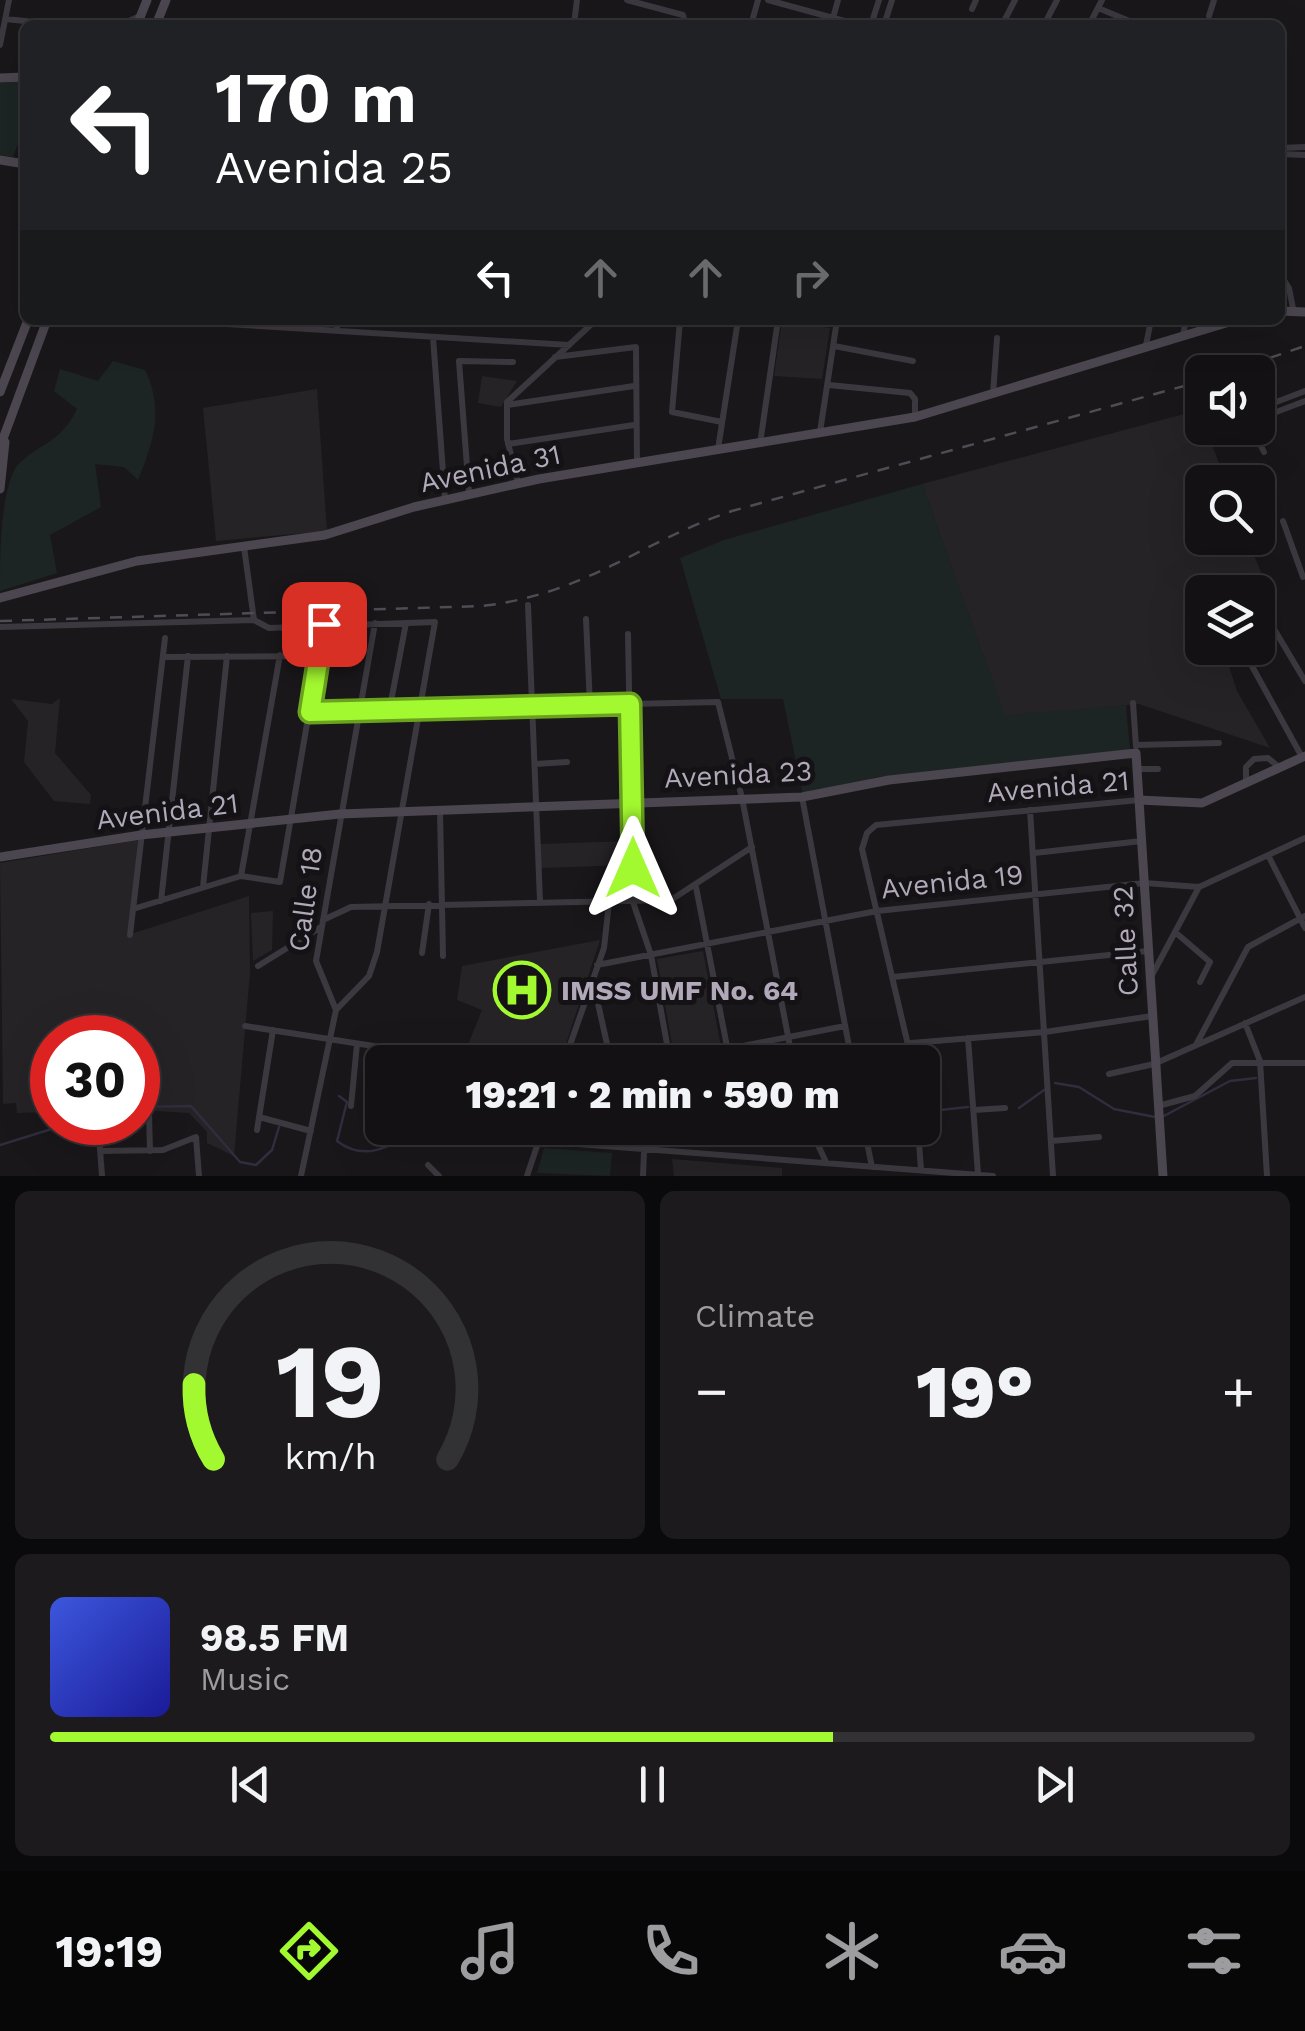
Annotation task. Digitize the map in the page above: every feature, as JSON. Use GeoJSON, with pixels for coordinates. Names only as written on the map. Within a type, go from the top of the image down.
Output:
{"type":"FeatureCollection","features":[{"type":"Feature","properties":{"kind":"street"},"geometry":{"type":"LineString","coordinates":[[0,45],[8,0]]}},
{"type":"Feature","properties":{"kind":"street"},"geometry":{"type":"LineString","coordinates":[[139,20],[147,0]]}},
{"type":"Feature","properties":{"kind":"street"},"geometry":{"type":"LineString","coordinates":[[627,0],[683,20]]}},
{"type":"Feature","properties":{"kind":"street"},"geometry":{"type":"LineString","coordinates":[[768,0],[798,4],[840,20]]}},
{"type":"Feature","properties":{"kind":"street"},"geometry":{"type":"LineString","coordinates":[[833,18],[838,0]]}},
{"type":"Feature","properties":{"kind":"street"},"geometry":{"type":"LineString","coordinates":[[972,8],[976,0]]}},
{"type":"Feature","properties":{"kind":"street"},"geometry":{"type":"LineString","coordinates":[[1209,16],[1214,0]]}},
{"type":"Feature","properties":{"kind":"street"},"geometry":{"type":"LineString","coordinates":[[1100,4],[1129,20]]}},
{"type":"Feature","properties":{"kind":"street"},"geometry":{"type":"LineString","coordinates":[[6,19],[20,20]]}},
{"type":"Feature","properties":{"kind":"street"},"geometry":{"type":"LineString","coordinates":[[1285,282],[1300,313]]}},
{"type":"Feature","properties":{"kind":"street"},"geometry":{"type":"LineString","coordinates":[[0,392],[26,325]]}},
{"type":"Feature","properties":{"kind":"street"},"geometry":{"type":"LineString","coordinates":[[0,447],[45,325]]}},
{"type":"Feature","properties":{"kind":"street"},"geometry":{"type":"LineString","coordinates":[[242,325],[569,344]]}},
{"type":"Feature","properties":{"kind":"street"},"geometry":{"type":"LineString","coordinates":[[336,331],[337,325]]}},
{"type":"Feature","properties":{"kind":"street"},"geometry":{"type":"LineString","coordinates":[[518,483],[508,444],[506,405],[590,325]]}},
{"type":"Feature","properties":{"kind":"street"},"geometry":{"type":"LineString","coordinates":[[680,325],[672,412],[722,422]]}},
{"type":"Feature","properties":{"kind":"street"},"geometry":{"type":"LineString","coordinates":[[718,450],[737,325]]}},
{"type":"Feature","properties":{"kind":"street"},"geometry":{"type":"LineString","coordinates":[[760,445],[777,325]]}},
{"type":"Feature","properties":{"kind":"street"},"geometry":{"type":"LineString","coordinates":[[820,434],[837,325]]}},
{"type":"Feature","properties":{"kind":"street"},"geometry":{"type":"LineString","coordinates":[[1146,345],[1150,325]]}},
{"type":"Feature","properties":{"kind":"street"},"geometry":{"type":"LineString","coordinates":[[1183,335],[1185,325]]}},
{"type":"Feature","properties":{"kind":"street","name":"Avenida 31"},"geometry":{"type":"LineString","coordinates":[[0,598],[137,561],[325,535],[445,499],[518,483],[914,417],[1218,325]]}},
{"type":"Feature","properties":{"kind":"street"},"geometry":{"type":"LineString","coordinates":[[433,337],[445,499]]}},
{"type":"Feature","properties":{"kind":"street"},"geometry":{"type":"LineString","coordinates":[[993,394],[998,338]]}},
{"type":"Feature","properties":{"kind":"street"},"geometry":{"type":"LineString","coordinates":[[834,346],[913,361]]}},
{"type":"Feature","properties":{"kind":"street"},"geometry":{"type":"LineString","coordinates":[[556,357],[636,347],[637,464]]}},
{"type":"Feature","properties":{"kind":"street"},"geometry":{"type":"LineString","coordinates":[[468,494],[459,361],[513,362]]}},
{"type":"Feature","properties":{"kind":"street"},"geometry":{"type":"LineString","coordinates":[[828,385],[910,393],[915,399],[914,417]]}},
{"type":"Feature","properties":{"kind":"street"},"geometry":{"type":"LineString","coordinates":[[506,405],[634,386]]}},
{"type":"Feature","properties":{"kind":"street"},"geometry":{"type":"LineString","coordinates":[[1275,403],[1305,391]]}},
{"type":"Feature","properties":{"kind":"street"},"geometry":{"type":"LineString","coordinates":[[1275,412],[1305,401]]}},
{"type":"Feature","properties":{"kind":"street"},"geometry":{"type":"LineString","coordinates":[[508,444],[634,424]]}},
{"type":"Feature","properties":{"kind":"street"},"geometry":{"type":"LineString","coordinates":[[0,489],[6,433]]}},
{"type":"Feature","properties":{"kind":"street"},"geometry":{"type":"LineString","coordinates":[[1260,445],[1264,452]]}},
{"type":"Feature","properties":{"kind":"street"},"geometry":{"type":"LineString","coordinates":[[1284,521],[1303,577]]}},
{"type":"Feature","properties":{"kind":"street"},"geometry":{"type":"LineString","coordinates":[[1294,550],[1305,546]]}},
{"type":"Feature","properties":{"kind":"street"},"geometry":{"type":"LineString","coordinates":[[244,547],[254,620]]}},
{"type":"Feature","properties":{"kind":"street"},"geometry":{"type":"LineString","coordinates":[[528,605],[540,901]]}},
{"type":"Feature","properties":{"kind":"street"},"geometry":{"type":"LineString","coordinates":[[586,618],[590,705]]}},
{"type":"Feature","properties":{"kind":"street"},"geometry":{"type":"LineString","coordinates":[[0,627],[254,620],[269,628],[435,622],[387,906],[369,976],[336,1010],[301,1176]]}},
{"type":"Feature","properties":{"kind":"street"},"geometry":{"type":"LineString","coordinates":[[389,712],[406,623]]}},
{"type":"Feature","properties":{"kind":"street"},"geometry":{"type":"LineString","coordinates":[[134,909],[242,876],[278,884],[324,624]]}},
{"type":"Feature","properties":{"kind":"street","name":"Calle 18"},"geometry":{"type":"LineString","coordinates":[[336,1010],[317,967],[374,624]]}},
{"type":"Feature","properties":{"kind":"street"},"geometry":{"type":"LineString","coordinates":[[1275,631],[1305,681]]}},
{"type":"Feature","properties":{"kind":"street"},"geometry":{"type":"LineString","coordinates":[[628,634],[633,902],[650,955],[663,1045]]}},
{"type":"Feature","properties":{"kind":"street"},"geometry":{"type":"LineString","coordinates":[[130,934],[165,638]]}},
{"type":"Feature","properties":{"kind":"street"},"geometry":{"type":"LineString","coordinates":[[161,901],[188,656]]}},
{"type":"Feature","properties":{"kind":"street"},"geometry":{"type":"LineString","coordinates":[[202,887],[228,656]]}},
{"type":"Feature","properties":{"kind":"street"},"geometry":{"type":"LineString","coordinates":[[242,876],[280,656]]}},
{"type":"Feature","properties":{"kind":"street"},"geometry":{"type":"LineString","coordinates":[[164,657],[318,656]]}},
{"type":"Feature","properties":{"kind":"street"},"geometry":{"type":"LineString","coordinates":[[1252,665],[1303,757]]}},
{"type":"Feature","properties":{"kind":"street"},"geometry":{"type":"LineString","coordinates":[[310,712],[718,702],[742,798],[790,1045]]}},
{"type":"Feature","properties":{"kind":"street","name":"Calle 32"},"geometry":{"type":"LineString","coordinates":[[1133,703],[1164,1176]]}},
{"type":"Feature","properties":{"kind":"street"},"geometry":{"type":"LineString","coordinates":[[1136,749],[1218,744]]}},
{"type":"Feature","properties":{"kind":"street","name":"Avenida 23"},"geometry":{"type":"LineString","coordinates":[[340,814],[802,797],[889,780],[1136,749]]}},
{"type":"Feature","properties":{"kind":"street","name":"Avenida 21"},"geometry":{"type":"LineString","coordinates":[[877,912],[862,850],[868,833],[876,826],[1138,800],[1202,803],[1303,757]]}},
{"type":"Feature","properties":{"kind":"street"},"geometry":{"type":"LineString","coordinates":[[1246,784],[1246,767],[1254,760],[1268,758],[1280,768]]}},
{"type":"Feature","properties":{"kind":"street"},"geometry":{"type":"LineString","coordinates":[[535,764],[567,762]]}},
{"type":"Feature","properties":{"kind":"street"},"geometry":{"type":"LineString","coordinates":[[1137,770],[1158,769]]}},
{"type":"Feature","properties":{"kind":"street"},"geometry":{"type":"LineString","coordinates":[[802,797],[849,1045]]}},
{"type":"Feature","properties":{"kind":"street"},"geometry":{"type":"LineString","coordinates":[[440,810],[442,956]]}},
{"type":"Feature","properties":{"kind":"street"},"geometry":{"type":"LineString","coordinates":[[1030,810],[1053,1176]]}},
{"type":"Feature","properties":{"kind":"street","name":"Avenida 21"},"geometry":{"type":"LineString","coordinates":[[0,856],[141,835],[340,814]]}},
{"type":"Feature","properties":{"kind":"street","name":"Avenida 19"},"geometry":{"type":"LineString","coordinates":[[597,965],[826,918],[1145,883],[1199,887],[1269,858],[1305,838]]}},
{"type":"Feature","properties":{"kind":"street"},"geometry":{"type":"LineString","coordinates":[[1034,853],[1142,841]]}},
{"type":"Feature","properties":{"kind":"street"},"geometry":{"type":"LineString","coordinates":[[258,966],[351,907],[670,900],[752,848]]}},
{"type":"Feature","properties":{"kind":"street"},"geometry":{"type":"LineString","coordinates":[[1269,858],[1305,928]]}},
{"type":"Feature","properties":{"kind":"street"},"geometry":{"type":"LineString","coordinates":[[696,887],[727,1045]]}},
{"type":"Feature","properties":{"kind":"street"},"geometry":{"type":"LineString","coordinates":[[1150,978],[1199,887]]}},
{"type":"Feature","properties":{"kind":"street"},"geometry":{"type":"LineString","coordinates":[[570,1045],[606,940],[609,903]]}},
{"type":"Feature","properties":{"kind":"street"},"geometry":{"type":"LineString","coordinates":[[422,953],[429,904]]}},
{"type":"Feature","properties":{"kind":"street"},"geometry":{"type":"LineString","coordinates":[[877,912],[911,1043],[1045,1032],[1152,1016]]}},
{"type":"Feature","properties":{"kind":"street"},"geometry":{"type":"LineString","coordinates":[[1196,1045],[1248,946],[1303,918]]}},
{"type":"Feature","properties":{"kind":"street"},"geometry":{"type":"LineString","coordinates":[[1175,932],[1210,962],[1200,982]]}},
{"type":"Feature","properties":{"kind":"street"},"geometry":{"type":"LineString","coordinates":[[894,977],[1148,951]]}},
{"type":"Feature","properties":{"kind":"street"},"geometry":{"type":"LineString","coordinates":[[593,980],[607,1045]]}},
{"type":"Feature","properties":{"kind":"street"},"geometry":{"type":"LineString","coordinates":[[1110,1074],[1154,1064],[1305,998]]}},
{"type":"Feature","properties":{"kind":"street"},"geometry":{"type":"LineString","coordinates":[[1245,1024],[1260,1062],[1267,1176]]}},
{"type":"Feature","properties":{"kind":"street"},"geometry":{"type":"LineString","coordinates":[[245,1026],[365,1045]]}},
{"type":"Feature","properties":{"kind":"street"},"geometry":{"type":"LineString","coordinates":[[754,1045],[845,1026]]}},
{"type":"Feature","properties":{"kind":"street"},"geometry":{"type":"LineString","coordinates":[[257,1130],[272,1030]]}},
{"type":"Feature","properties":{"kind":"street"},"geometry":{"type":"LineString","coordinates":[[968,1038],[978,1174]]}},
{"type":"Feature","properties":{"kind":"street"},"geometry":{"type":"LineString","coordinates":[[351,1106],[357,1044]]}},
{"type":"Feature","properties":{"kind":"street"},"geometry":{"type":"LineString","coordinates":[[1158,1106],[1195,1096],[1232,1062],[1305,1063]]}},
{"type":"Feature","properties":{"kind":"street"},"geometry":{"type":"LineString","coordinates":[[974,1110],[1005,1108]]}},
{"type":"Feature","properties":{"kind":"street"},"geometry":{"type":"LineString","coordinates":[[258,1117],[311,1131]]}},
{"type":"Feature","properties":{"kind":"street"},"geometry":{"type":"LineString","coordinates":[[1051,1141],[1099,1137]]}},
{"type":"Feature","properties":{"kind":"street"},"geometry":{"type":"LineString","coordinates":[[101,1151],[150,1151],[196,1138],[199,1176]]}},
{"type":"Feature","properties":{"kind":"street"},"geometry":{"type":"LineString","coordinates":[[100,1145],[102,1176]]}},
{"type":"Feature","properties":{"kind":"street"},"geometry":{"type":"LineString","coordinates":[[150,1145],[150,1151]]}},
{"type":"Feature","properties":{"kind":"street"},"geometry":{"type":"LineString","coordinates":[[527,1176],[537,1145]]}},
{"type":"Feature","properties":{"kind":"street"},"geometry":{"type":"LineString","coordinates":[[583,1145],[993,1176]]}},
{"type":"Feature","properties":{"kind":"street"},"geometry":{"type":"LineString","coordinates":[[643,1176],[644,1145]]}},
{"type":"Feature","properties":{"kind":"street"},"geometry":{"type":"LineString","coordinates":[[818,1145],[826,1164]]}},
{"type":"Feature","properties":{"kind":"street"},"geometry":{"type":"LineString","coordinates":[[868,1145],[872,1166]]}},
{"type":"Feature","properties":{"kind":"street"},"geometry":{"type":"LineString","coordinates":[[919,1145],[921,1170]]}},
{"type":"Feature","properties":{"kind":"street"},"geometry":{"type":"LineString","coordinates":[[428,1165],[439,1176]]}},
{"type":"Feature","properties":{"kind":"shaded area"},"geometry":{"type":"Polygon","coordinates":[[[20,81],[20,138],[13,157],[0,155],[0,83],[20,81]]]}},
{"type":"Feature","properties":{"kind":"shaded area"},"geometry":{"type":"Polygon","coordinates":[[[781,325],[830,328],[822,379],[774,376],[781,325]]]}},
{"type":"Feature","properties":{"kind":"shaded area"},"geometry":{"type":"Polygon","coordinates":[[[113,361],[145,370],[154,398],[155,425],[138,480],[124,467],[95,464],[101,507],[50,535],[57,573],[0,591],[2,526],[16,467],[63,431],[77,409],[54,391],[60,369],[98,381],[113,361]]]}},
{"type":"Feature","properties":{"kind":"shaded area"},"geometry":{"type":"Polygon","coordinates":[[[482,376],[517,381],[501,407],[478,403],[482,376]]]}},
{"type":"Feature","properties":{"kind":"shaded area"},"geometry":{"type":"Polygon","coordinates":[[[317,389],[327,531],[216,541],[203,408],[317,389]]]}},
{"type":"Feature","properties":{"kind":"shaded area"},"geometry":{"type":"Polygon","coordinates":[[[1185,414],[1185,445],[1212,445],[1220,465],[1185,465],[1185,555],[1254,555],[1262,575],[1185,575],[1185,665],[1229,665],[1237,691],[1270,748],[1139,704],[1005,716],[922,484],[1185,414]]]}},
{"type":"Feature","properties":{"kind":"shaded area"},"geometry":{"type":"Polygon","coordinates":[[[922,484],[1005,715],[1126,705],[1130,751],[878,777],[803,795],[783,699],[721,699],[680,558],[724,540],[922,484]]]}},
{"type":"Feature","properties":{"kind":"shaded area"},"geometry":{"type":"Polygon","coordinates":[[[60,698],[55,753],[91,795],[90,804],[54,801],[24,762],[28,721],[11,699],[52,704],[60,698]]]}},
{"type":"Feature","properties":{"kind":"shaded area"},"geometry":{"type":"Polygon","coordinates":[[[138,840],[131,934],[249,896],[250,972],[234,1156],[207,1143],[207,1132],[189,1113],[160,1111],[160,1015],[30,1015],[30,1113],[17,1113],[16,1103],[3,1104],[0,863],[138,840]]]}},
{"type":"Feature","properties":{"kind":"shaded area"},"geometry":{"type":"Polygon","coordinates":[[[629,841],[629,865],[540,868],[540,844],[629,841]]]}},
{"type":"Feature","properties":{"kind":"shaded area"},"geometry":{"type":"Polygon","coordinates":[[[273,911],[272,950],[253,961],[251,913],[273,911]]]}},
{"type":"Feature","properties":{"kind":"shaded area","name":"IMSS UMF No. 64"},"geometry":{"type":"Polygon","coordinates":[[[600,940],[566,1045],[468,1045],[482,1010],[457,1000],[462,966],[600,940]]]}},
{"type":"Feature","properties":{"kind":"shaded area"},"geometry":{"type":"Polygon","coordinates":[[[703,951],[721,1045],[672,1045],[657,959],[703,951]]]}},
{"type":"Feature","properties":{"kind":"shaded area"},"geometry":{"type":"Polygon","coordinates":[[[544,1148],[612,1153],[610,1176],[537,1173],[544,1148]]]}},
{"type":"Feature","properties":{"kind":"shaded area"},"geometry":{"type":"Polygon","coordinates":[[[672,1159],[782,1168],[782,1176],[674,1176],[672,1159]]]}},
{"type":"Feature","properties":{"kind":"waterway"},"geometry":{"type":"LineString","coordinates":[[1162,1117],[1230,1081],[1256,1078]]}},
{"type":"Feature","properties":{"kind":"waterway"},"geometry":{"type":"LineString","coordinates":[[1055,1083],[1079,1087],[1114,1109],[1155,1117]]}},
{"type":"Feature","properties":{"kind":"waterway"},"geometry":{"type":"LineString","coordinates":[[1019,1108],[1044,1090]]}},
{"type":"Feature","properties":{"kind":"waterway"},"geometry":{"type":"LineString","coordinates":[[339,1096],[347,1102],[337,1141],[359,1151],[389,1145]]}},
{"type":"Feature","properties":{"kind":"waterway"},"geometry":{"type":"LineString","coordinates":[[160,1107],[191,1106],[240,1162],[256,1165],[272,1150],[279,1127]]}},
{"type":"Feature","properties":{"kind":"waterway"},"geometry":{"type":"LineString","coordinates":[[940,1110],[968,1107]]}},
{"type":"Feature","properties":{"kind":"waterway"},"geometry":{"type":"LineString","coordinates":[[0,1145],[30,1136]]}},
{"type":"Feature","properties":{"kind":"railway"},"geometry":{"type":"LineString","coordinates":[[1275,356],[1305,346]]}},
{"type":"Feature","properties":{"kind":"railway"},"geometry":{"type":"LineString","coordinates":[[0,621],[482,606],[519,600],[582,579],[732,511],[1185,386]]}},
{"type":"Feature","properties":{"kind":"place","name":"IMSS UMF No. 64"},"geometry":{"type":"Point","coordinates":[522,990]}},
{"type":"Feature","properties":{"kind":"route"},"geometry":{"type":"LineString","coordinates":[[324,624],[310,712],[630,704],[633,868]]}}]}
